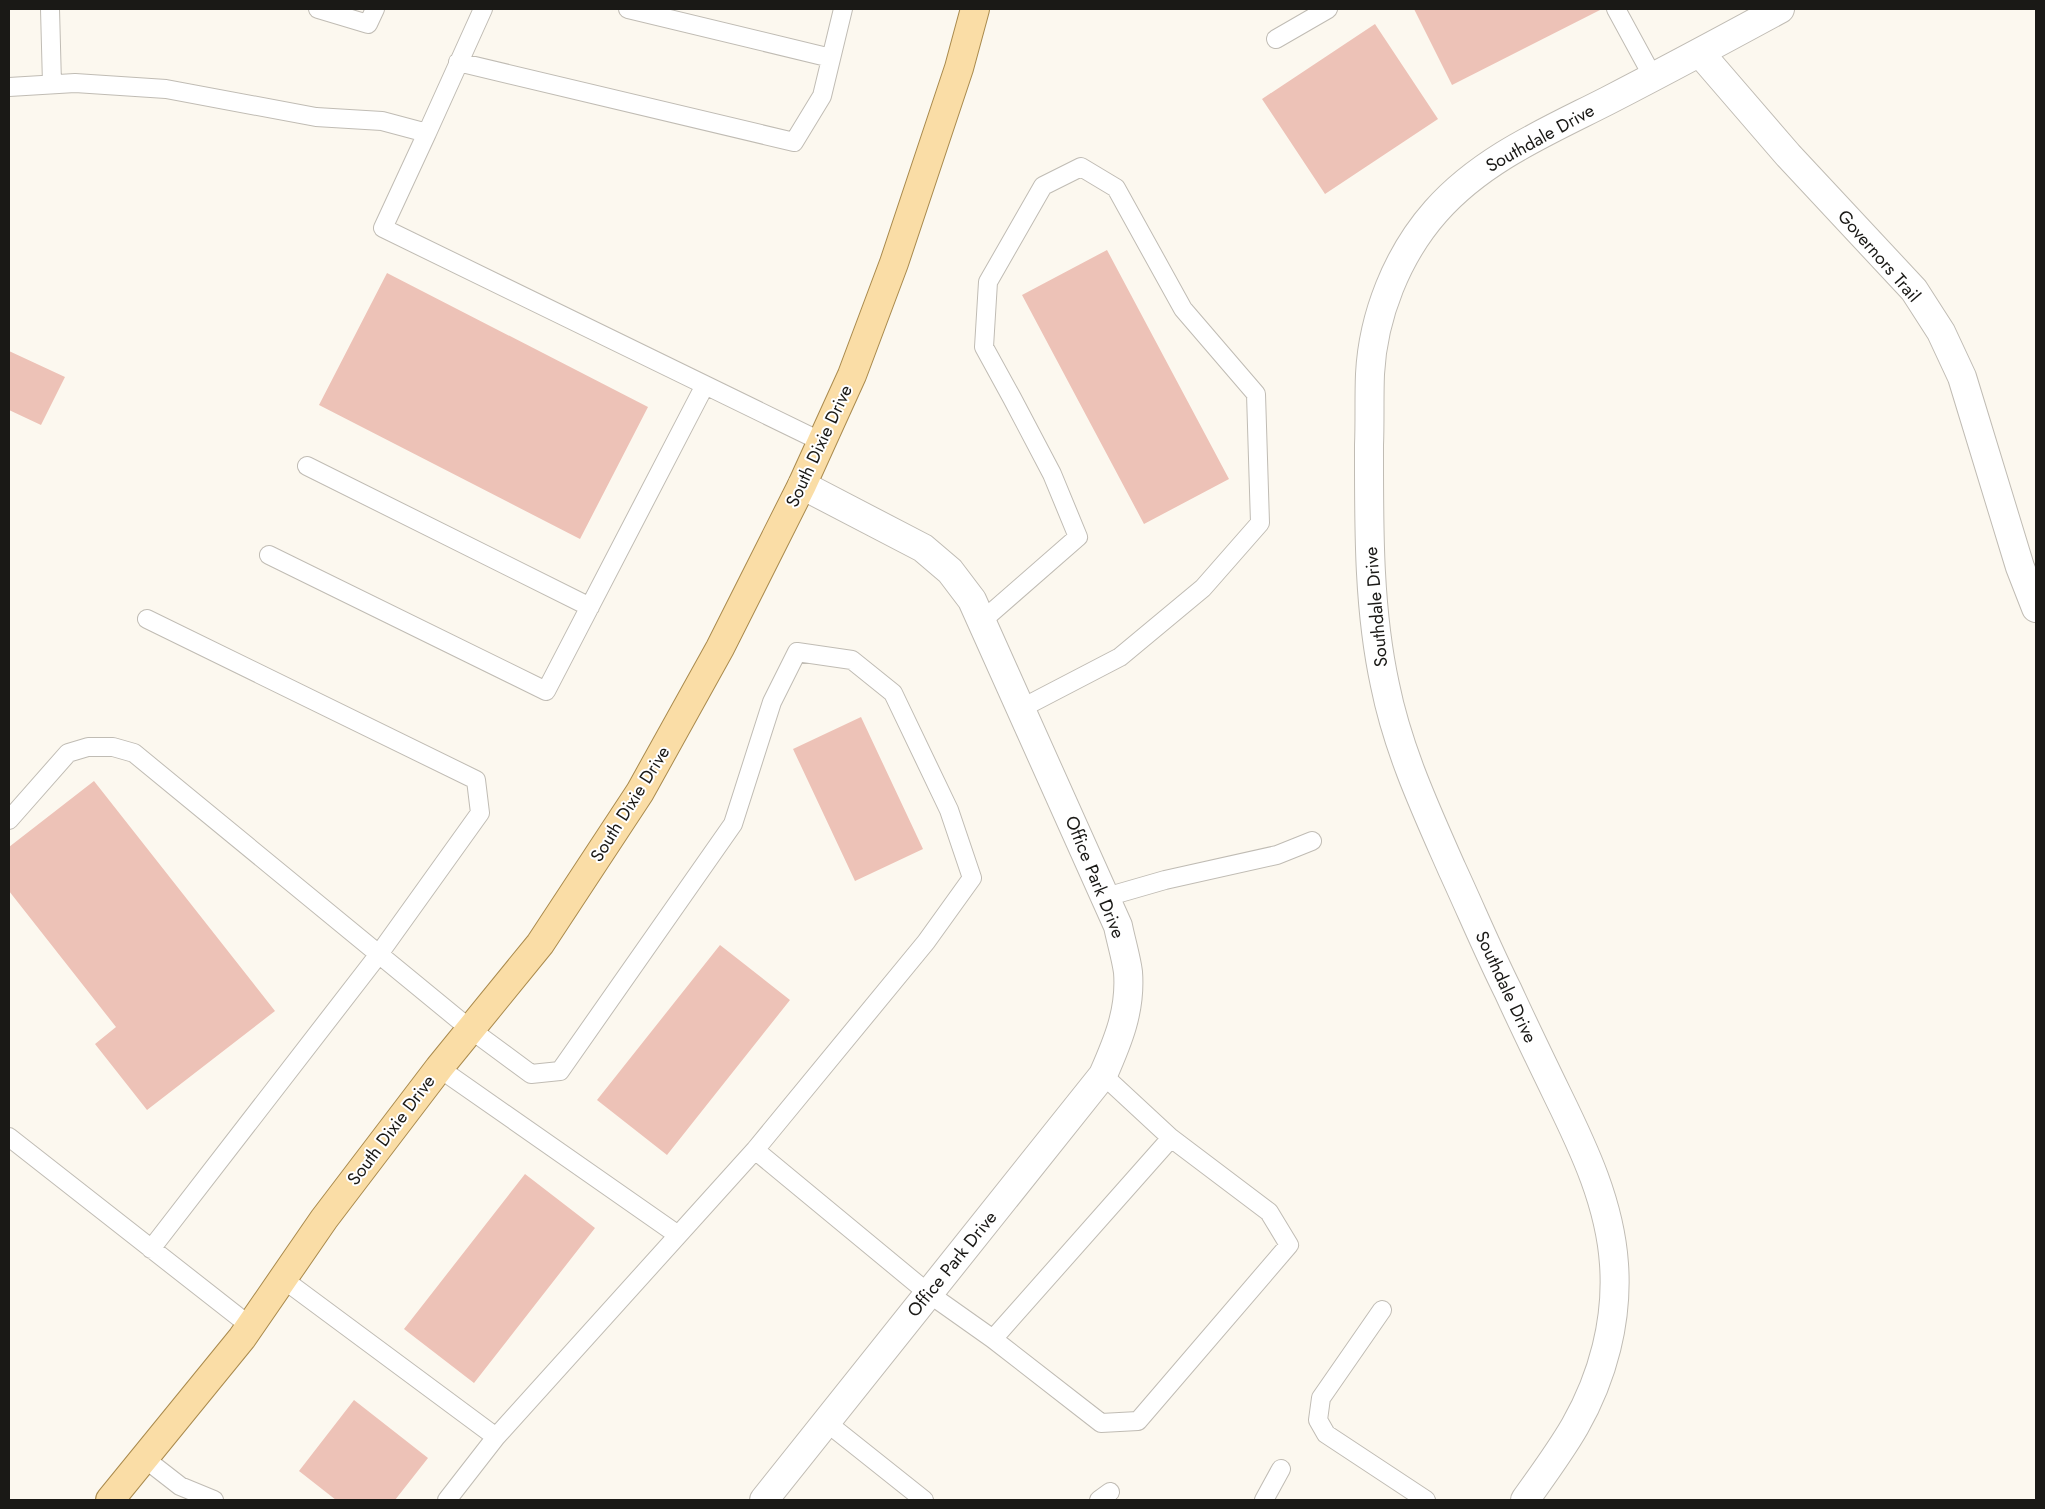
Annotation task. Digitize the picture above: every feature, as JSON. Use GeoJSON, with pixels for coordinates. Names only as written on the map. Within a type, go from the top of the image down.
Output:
{"type":"FeatureCollection","features":[{"type":"Feature","properties":{"kind":"main road","name":"South Dixie Drive"},"geometry":{"type":"LineString","coordinates":[[110,1500],[250,1326],[324,1219],[439,1068],[540,944],[640,792],[720,648],[802,484],[852,374],[894,263],[959,68],[975,9]]}},
{"type":"Feature","properties":{"kind":"street","name":"Southdale Drive"},"geometry":{"type":"LineString","coordinates":[[1525,1500],[1575,1427],[1594,1388],[1609,1339],[1614,1304],[1614,1261],[1602,1199],[1584,1148],[1501,978],[1434,828],[1402,750],[1385,687],[1374,622],[1369,518],[1370,370],[1377,328],[1390,286],[1409,248],[1435,213],[1465,182],[1500,156],[1700,53],[1780,9]]}},
{"type":"Feature","properties":{"kind":"street","name":"Governors Trail"},"geometry":{"type":"LineString","coordinates":[[1700,53],[1788,154],[1914,290],[1941,332],[1962,377],[2020,567],[2036,608]]}},
{"type":"Feature","properties":{"kind":"street","name":"Office Park Drive"},"geometry":{"type":"LineString","coordinates":[[764,1500],[1103,1075],[1119,1040],[1127,1006],[1128,980],[1128,971],[1118,926],[983,620],[972,600],[950,572],[923,548],[802,484]]}},
{"type":"Feature","properties":{"kind":"lane"},"geometry":{"type":"LineString","coordinates":[[50,9],[52,84]]}},
{"type":"Feature","properties":{"kind":"lane"},"geometry":{"type":"LineString","coordinates":[[318,9],[368,24],[375,9]]}},
{"type":"Feature","properties":{"kind":"lane"},"geometry":{"type":"LineString","coordinates":[[482,9],[383,228],[822,442]]}},
{"type":"Feature","properties":{"kind":"lane"},"geometry":{"type":"LineString","coordinates":[[628,9],[831,58]]}},
{"type":"Feature","properties":{"kind":"lane"},"geometry":{"type":"LineString","coordinates":[[458,62],[794,142],[822,96],[843,9]]}},
{"type":"Feature","properties":{"kind":"lane"},"geometry":{"type":"LineString","coordinates":[[1276,39],[1328,9]]}},
{"type":"Feature","properties":{"kind":"lane"},"geometry":{"type":"LineString","coordinates":[[1616,9],[1654,77]]}},
{"type":"Feature","properties":{"kind":"lane"},"geometry":{"type":"LineString","coordinates":[[9,87],[75,82],[166,89],[316,116],[382,121],[427,133]]}},
{"type":"Feature","properties":{"kind":"lane"},"geometry":{"type":"LineString","coordinates":[[983,620],[1078,538],[1052,474],[984,347],[988,282],[1043,186],[1081,167],[1116,188],[1183,309],[1256,394],[1260,523],[1203,588],[1120,657],[1022,708]]}},
{"type":"Feature","properties":{"kind":"lane"},"geometry":{"type":"LineString","coordinates":[[269,555],[546,691],[705,386]]}},
{"type":"Feature","properties":{"kind":"lane"},"geometry":{"type":"LineString","coordinates":[[306,466],[590,607]]}},
{"type":"Feature","properties":{"kind":"lane"},"geometry":{"type":"LineString","coordinates":[[147,619],[476,780],[480,813],[380,954],[151,1249]]}},
{"type":"Feature","properties":{"kind":"lane"},"geometry":{"type":"LineString","coordinates":[[9,820],[68,753],[88,746],[113,746],[134,754],[470,1029],[531,1074],[560,1071],[733,824],[772,702],[797,652],[852,660],[893,693],[949,810],[972,878],[926,942],[755,1150],[496,1437],[447,1500]]}},
{"type":"Feature","properties":{"kind":"lane"},"geometry":{"type":"LineString","coordinates":[[1106,897],[1165,880],[1277,855],[1312,841]]}},
{"type":"Feature","properties":{"kind":"lane"},"geometry":{"type":"LineString","coordinates":[[439,1068],[678,1236]]}},
{"type":"Feature","properties":{"kind":"lane"},"geometry":{"type":"LineString","coordinates":[[755,1150],[928,1293],[993,1339],[1101,1423],[1138,1422],[1289,1245],[1269,1212],[1171,1138],[1103,1075]]}},
{"type":"Feature","properties":{"kind":"lane"},"geometry":{"type":"LineString","coordinates":[[9,1137],[250,1326]]}},
{"type":"Feature","properties":{"kind":"lane"},"geometry":{"type":"LineString","coordinates":[[993,1339],[1171,1138]]}},
{"type":"Feature","properties":{"kind":"lane"},"geometry":{"type":"LineString","coordinates":[[283,1279],[496,1437]]}},
{"type":"Feature","properties":{"kind":"lane"},"geometry":{"type":"LineString","coordinates":[[1382,1310],[1321,1398],[1318,1420],[1326,1434],[1426,1500]]}},
{"type":"Feature","properties":{"kind":"lane"},"geometry":{"type":"LineString","coordinates":[[826,1422],[924,1500]]}},
{"type":"Feature","properties":{"kind":"lane"},"geometry":{"type":"LineString","coordinates":[[144,1458],[180,1486],[214,1500]]}},
{"type":"Feature","properties":{"kind":"lane"},"geometry":{"type":"LineString","coordinates":[[1264,1500],[1281,1469]]}},
{"type":"Feature","properties":{"kind":"building"},"geometry":{"type":"Polygon","coordinates":[[[1414,9],[1602,9],[1452,85],[1414,9]]]}},
{"type":"Feature","properties":{"kind":"building"},"geometry":{"type":"Polygon","coordinates":[[[1375,24],[1438,119],[1325,194],[1262,99],[1375,24]]]}},
{"type":"Feature","properties":{"kind":"building"},"geometry":{"type":"Polygon","coordinates":[[[1107,250],[1229,479],[1144,524],[1022,295],[1107,250]]]}},
{"type":"Feature","properties":{"kind":"building"},"geometry":{"type":"Polygon","coordinates":[[[387,273],[648,407],[580,539],[319,405],[387,273]]]}},
{"type":"Feature","properties":{"kind":"building"},"geometry":{"type":"Polygon","coordinates":[[[9,351],[65,377],[41,425],[9,410],[9,351]]]}},
{"type":"Feature","properties":{"kind":"building"},"geometry":{"type":"Polygon","coordinates":[[[861,717],[923,849],[855,881],[793,749],[861,717]]]}},
{"type":"Feature","properties":{"kind":"building"},"geometry":{"type":"Polygon","coordinates":[[[94,781],[275,1011],[147,1110],[95,1044],[116,1027],[9,891],[9,847],[94,781]]]}},
{"type":"Feature","properties":{"kind":"building"},"geometry":{"type":"Polygon","coordinates":[[[720,945],[790,1000],[667,1155],[597,1100],[720,945]]]}},
{"type":"Feature","properties":{"kind":"building"},"geometry":{"type":"Polygon","coordinates":[[[525,1174],[595,1228],[474,1383],[404,1329],[525,1174]]]}},
{"type":"Feature","properties":{"kind":"building"},"geometry":{"type":"Polygon","coordinates":[[[354,1400],[428,1458],[395,1500],[336,1500],[299,1471],[354,1400]]]}}]}
